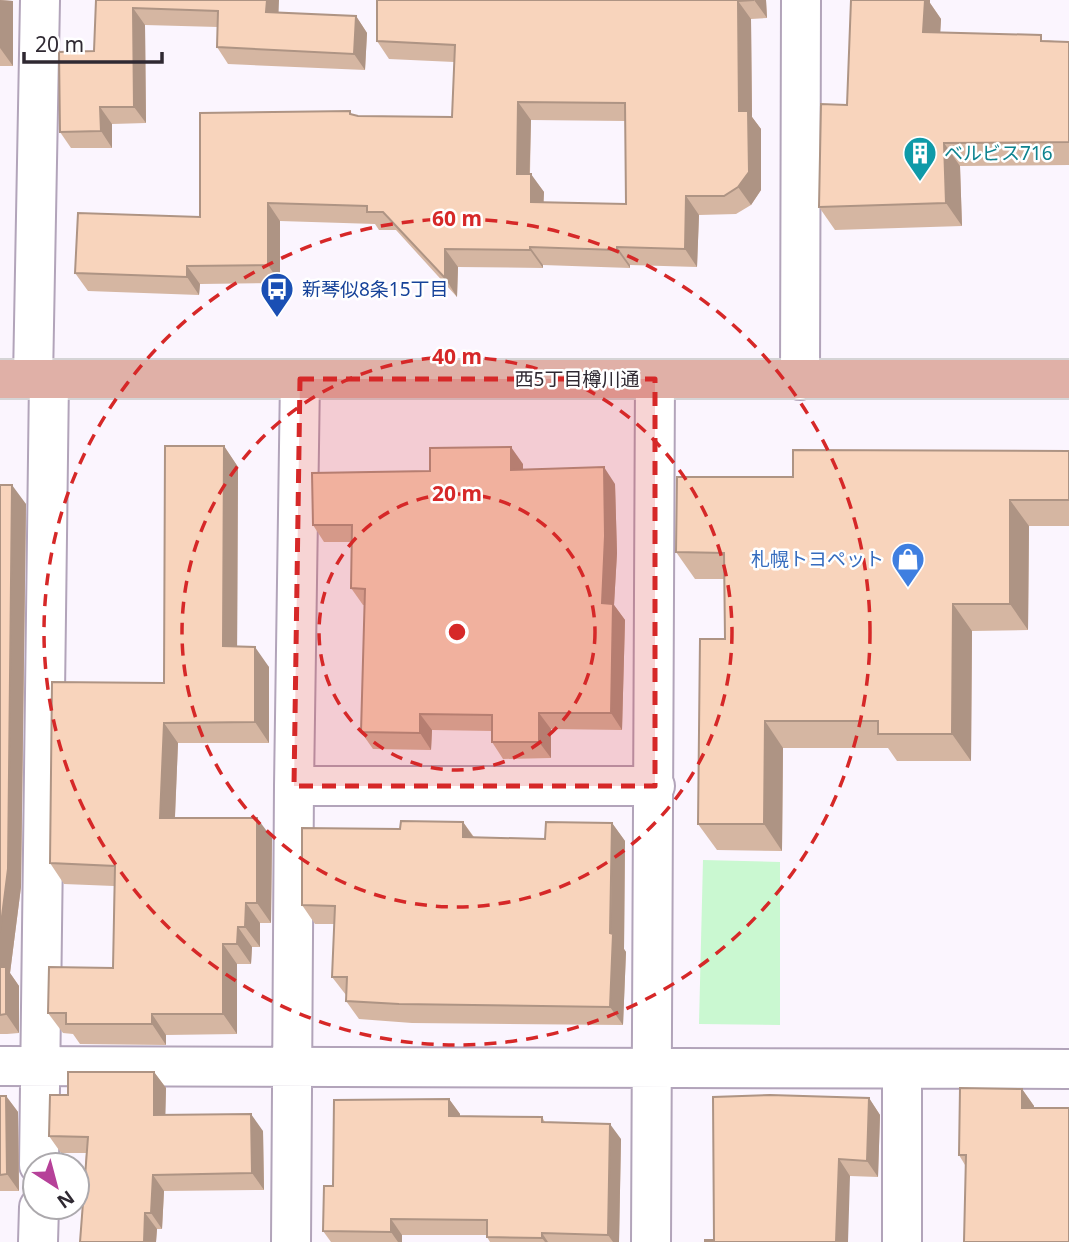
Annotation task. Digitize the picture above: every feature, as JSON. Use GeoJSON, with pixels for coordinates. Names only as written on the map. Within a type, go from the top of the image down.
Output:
{"type":"FeatureCollection","features":[{"type":"Feature","properties":{"kind":"main road","name":"西5丁目樽川通"},"geometry":{"type":"LineString","coordinates":[[27,379],[1069,379]]}},
{"type":"Feature","properties":{"kind":"street"},"geometry":{"type":"LineString","coordinates":[[39,1151],[40,1066],[27,379],[40,0]]}},
{"type":"Feature","properties":{"kind":"street"},"geometry":{"type":"LineString","coordinates":[[800,380],[801,0]]}},
{"type":"Feature","properties":{"kind":"street"},"geometry":{"type":"LineString","coordinates":[[291,1242],[300,379]]}},
{"type":"Feature","properties":{"kind":"street"},"geometry":{"type":"LineString","coordinates":[[651,1242],[655,379]]}},
{"type":"Feature","properties":{"kind":"street"},"geometry":{"type":"LineString","coordinates":[[294,786],[655,786]]}},
{"type":"Feature","properties":{"kind":"street"},"geometry":{"type":"LineString","coordinates":[[0,1066],[1069,1069]]}},
{"type":"Feature","properties":{"kind":"street"},"geometry":{"type":"LineString","coordinates":[[902,1069],[902,1242]]}},
{"type":"Feature","properties":{"kind":"street"},"geometry":{"type":"LineString","coordinates":[[38,1221],[38,1242]]}},
{"type":"Feature","properties":{"kind":"highlighted area"},"geometry":{"type":"Polygon","coordinates":[[[300,379],[655,379],[655,786],[294,786],[300,379]]]}},
{"type":"Feature","properties":{"kind":"green space"},"geometry":{"type":"Polygon","coordinates":[[[703,860],[780,862],[780,1025],[699,1024],[703,860]]]}},
{"type":"Feature","properties":{"kind":"building"},"geometry":{"type":"Polygon","coordinates":[[[96,0],[267,0],[266,12],[356,16],[354,54],[217,47],[218,11],[133,8],[134,107],[100,107],[101,131],[60,132],[59,52],[94,51],[96,0]]]}},
{"type":"Feature","properties":{"kind":"building"},"geometry":{"type":"Polygon","coordinates":[[[377,0],[754,0],[738,1],[739,111],[748,111],[749,172],[738,187],[724,196],[686,196],[685,249],[445,249],[445,278],[383,212],[367,212],[367,206],[268,203],[268,265],[187,266],[187,277],[75,273],[78,213],[200,217],[200,113],[350,111],[350,114],[358,116],[452,117],[455,45],[377,41],[377,0]],[[518,102],[517,174],[531,174],[531,202],[626,204],[625,103],[518,102]]]}},
{"type":"Feature","properties":{"kind":"building"},"geometry":{"type":"Polygon","coordinates":[[[851,0],[925,0],[923,32],[1041,35],[1041,41],[1069,42],[1069,142],[944,143],[946,203],[819,207],[821,104],[847,105],[851,0]]]}},
{"type":"Feature","properties":{"kind":"building"},"geometry":{"type":"Polygon","coordinates":[[[165,446],[224,446],[223,646],[255,647],[255,722],[164,723],[160,818],[257,818],[257,903],[246,903],[245,927],[238,927],[237,944],[223,944],[223,1014],[152,1014],[152,1024],[66,1024],[66,1013],[48,1013],[49,967],[113,968],[115,866],[50,863],[52,682],[164,683],[165,446]]]}},
{"type":"Feature","properties":{"kind":"building"},"geometry":{"type":"Polygon","coordinates":[[[511,447],[511,470],[604,467],[602,603],[613,604],[611,713],[539,713],[539,742],[492,742],[492,715],[420,714],[420,733],[361,732],[365,589],[351,588],[352,525],[313,525],[312,473],[430,471],[430,448],[511,447]]]}},
{"type":"Feature","properties":{"kind":"building"},"geometry":{"type":"Polygon","coordinates":[[[793,450],[1069,451],[1069,500],[1010,500],[1010,604],[953,604],[952,734],[878,734],[878,721],[765,721],[764,824],[698,824],[700,639],[725,639],[724,553],[676,552],[677,477],[793,477],[793,450]]]}},
{"type":"Feature","properties":{"kind":"building"},"geometry":{"type":"Polygon","coordinates":[[[0,485],[12,485],[8,869],[0,932],[0,485]]]}},
{"type":"Feature","properties":{"kind":"building"},"geometry":{"type":"Polygon","coordinates":[[[401,821],[463,822],[463,837],[545,839],[546,822],[612,823],[610,933],[613,934],[610,1007],[346,1001],[347,977],[332,977],[335,906],[302,905],[302,828],[400,829],[401,821]]]}},
{"type":"Feature","properties":{"kind":"building"},"geometry":{"type":"Polygon","coordinates":[[[0,967],[6,967],[6,1014],[0,1015],[0,967]]]}},
{"type":"Feature","properties":{"kind":"building"},"geometry":{"type":"Polygon","coordinates":[[[68,1072],[154,1072],[154,1115],[251,1114],[252,1173],[153,1175],[151,1213],[145,1213],[144,1242],[80,1242],[82,1221],[91,1221],[91,1151],[87,1151],[88,1137],[49,1136],[50,1095],[68,1095],[68,1072]]]}},
{"type":"Feature","properties":{"kind":"building"},"geometry":{"type":"Polygon","coordinates":[[[960,1088],[1022,1089],[1022,1108],[1069,1108],[1069,1242],[964,1242],[966,1155],[959,1155],[960,1088]]]}},
{"type":"Feature","properties":{"kind":"building"},"geometry":{"type":"Polygon","coordinates":[[[770,1095],[869,1098],[867,1161],[839,1159],[836,1242],[705,1242],[714,1240],[713,1097],[770,1095]]]}},
{"type":"Feature","properties":{"kind":"building"},"geometry":{"type":"Polygon","coordinates":[[[0,1096],[6,1096],[7,1174],[0,1175],[0,1096]]]}},
{"type":"Feature","properties":{"kind":"building"},"geometry":{"type":"Polygon","coordinates":[[[449,1099],[449,1116],[542,1117],[542,1122],[610,1124],[608,1235],[542,1233],[542,1238],[487,1237],[487,1220],[391,1219],[391,1232],[323,1231],[324,1186],[333,1186],[334,1100],[449,1099]]]}},
{"type":"Feature","properties":{"kind":"place","name":"ベルビス716"},"geometry":{"type":"Point","coordinates":[920,183]}},
{"type":"Feature","properties":{"kind":"place","name":"新琴似8条15丁目"},"geometry":{"type":"Point","coordinates":[277,319]}},
{"type":"Feature","properties":{"kind":"place","name":"札幌トヨペット"},"geometry":{"type":"Point","coordinates":[908,589]}}]}
